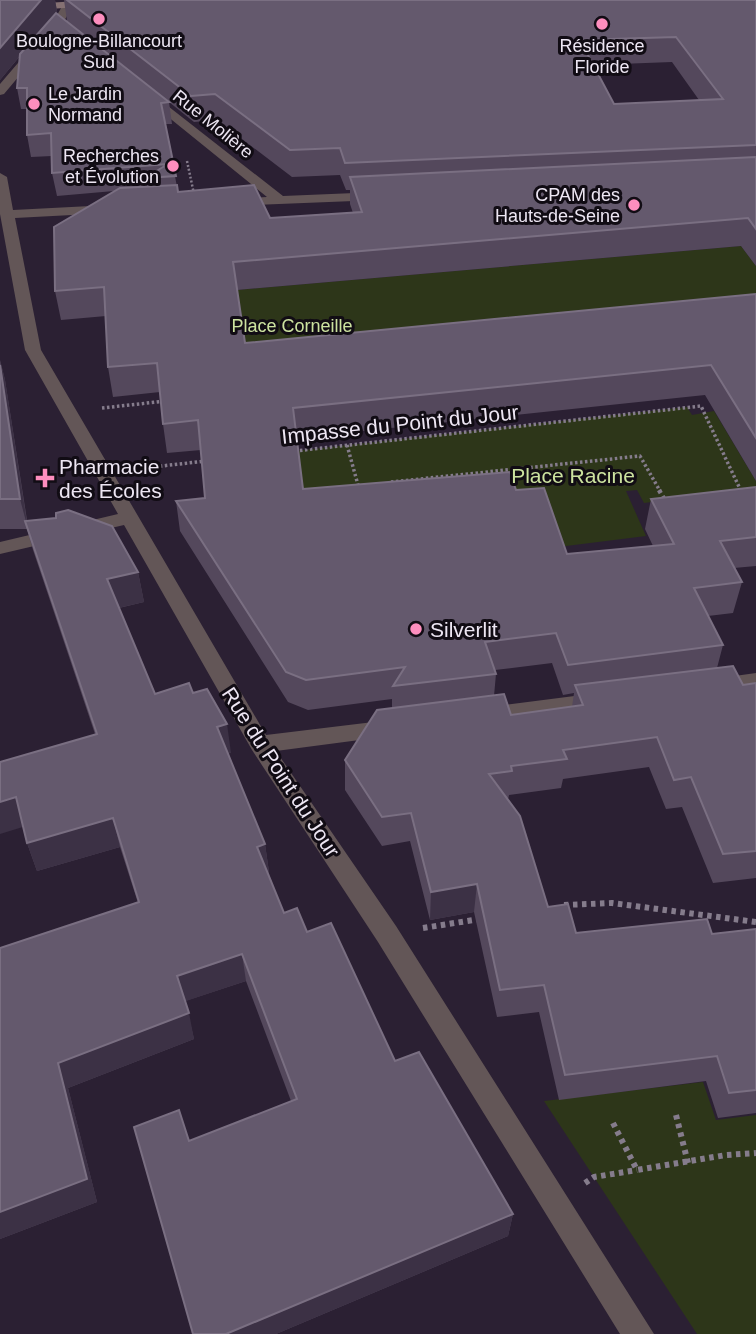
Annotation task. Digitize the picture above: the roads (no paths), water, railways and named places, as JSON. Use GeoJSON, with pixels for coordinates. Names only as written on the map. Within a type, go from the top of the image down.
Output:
{"type":"FeatureCollection","features":[{"type":"Feature","properties":{"kind":"street"},"geometry":{"type":"LineString","coordinates":[[0,9],[46,3],[68,5],[145,0]]}},
{"type":"Feature","properties":{"kind":"street"},"geometry":{"type":"LineString","coordinates":[[0,91],[58,23],[68,5]]}},
{"type":"Feature","properties":{"kind":"street"},"geometry":{"type":"LineString","coordinates":[[58,23],[68,32]]}},
{"type":"Feature","properties":{"kind":"street","name":"Rue Molière"},"geometry":{"type":"LineString","coordinates":[[141,90],[280,201]]}},
{"type":"Feature","properties":{"kind":"street","name":"Rue du Point du Jour"},"geometry":{"type":"LineString","coordinates":[[0,177],[33,350],[260,744],[387,934],[638,1334]]}},
{"type":"Feature","properties":{"kind":"street"},"geometry":{"type":"LineString","coordinates":[[220,204],[397,195]]}},
{"type":"Feature","properties":{"kind":"street"},"geometry":{"type":"LineString","coordinates":[[7,214],[129,208]]}},
{"type":"Feature","properties":{"kind":"street"},"geometry":{"type":"LineString","coordinates":[[0,548],[128,518]]}},
{"type":"Feature","properties":{"kind":"street"},"geometry":{"type":"LineString","coordinates":[[687,690],[756,681]]}},
{"type":"Feature","properties":{"kind":"street"},"geometry":{"type":"LineString","coordinates":[[454,720],[619,699]]}},
{"type":"Feature","properties":{"kind":"street"},"geometry":{"type":"LineString","coordinates":[[260,744],[413,725]]}},
{"type":"Feature","properties":{"kind":"place","name":"Boulogne-Billancourt Sud"},"geometry":{"type":"Point","coordinates":[99,19]}},
{"type":"Feature","properties":{"kind":"place","name":"Résidence Floride"},"geometry":{"type":"Point","coordinates":[602,24]}},
{"type":"Feature","properties":{"kind":"place","name":"Le Jardin Normand"},"geometry":{"type":"Point","coordinates":[34,104]}},
{"type":"Feature","properties":{"kind":"place","name":"Recherches et Évolution"},"geometry":{"type":"Point","coordinates":[173,166]}},
{"type":"Feature","properties":{"kind":"place","name":"CPAM des Hauts-de-Seine"},"geometry":{"type":"Point","coordinates":[634,205]}},
{"type":"Feature","properties":{"kind":"place","name":"Pharmacie des Écoles"},"geometry":{"type":"Point","coordinates":[45,478]}},
{"type":"Feature","properties":{"kind":"place","name":"Silverlit"},"geometry":{"type":"Point","coordinates":[416,629]}},
{"type":"Feature","properties":{"kind":"park label","name":"Place Corneille"},"geometry":{"type":"Point","coordinates":[292,326]}},
{"type":"Feature","properties":{"kind":"park label","name":"Place Racine"},"geometry":{"type":"Point","coordinates":[573,475]}}]}
